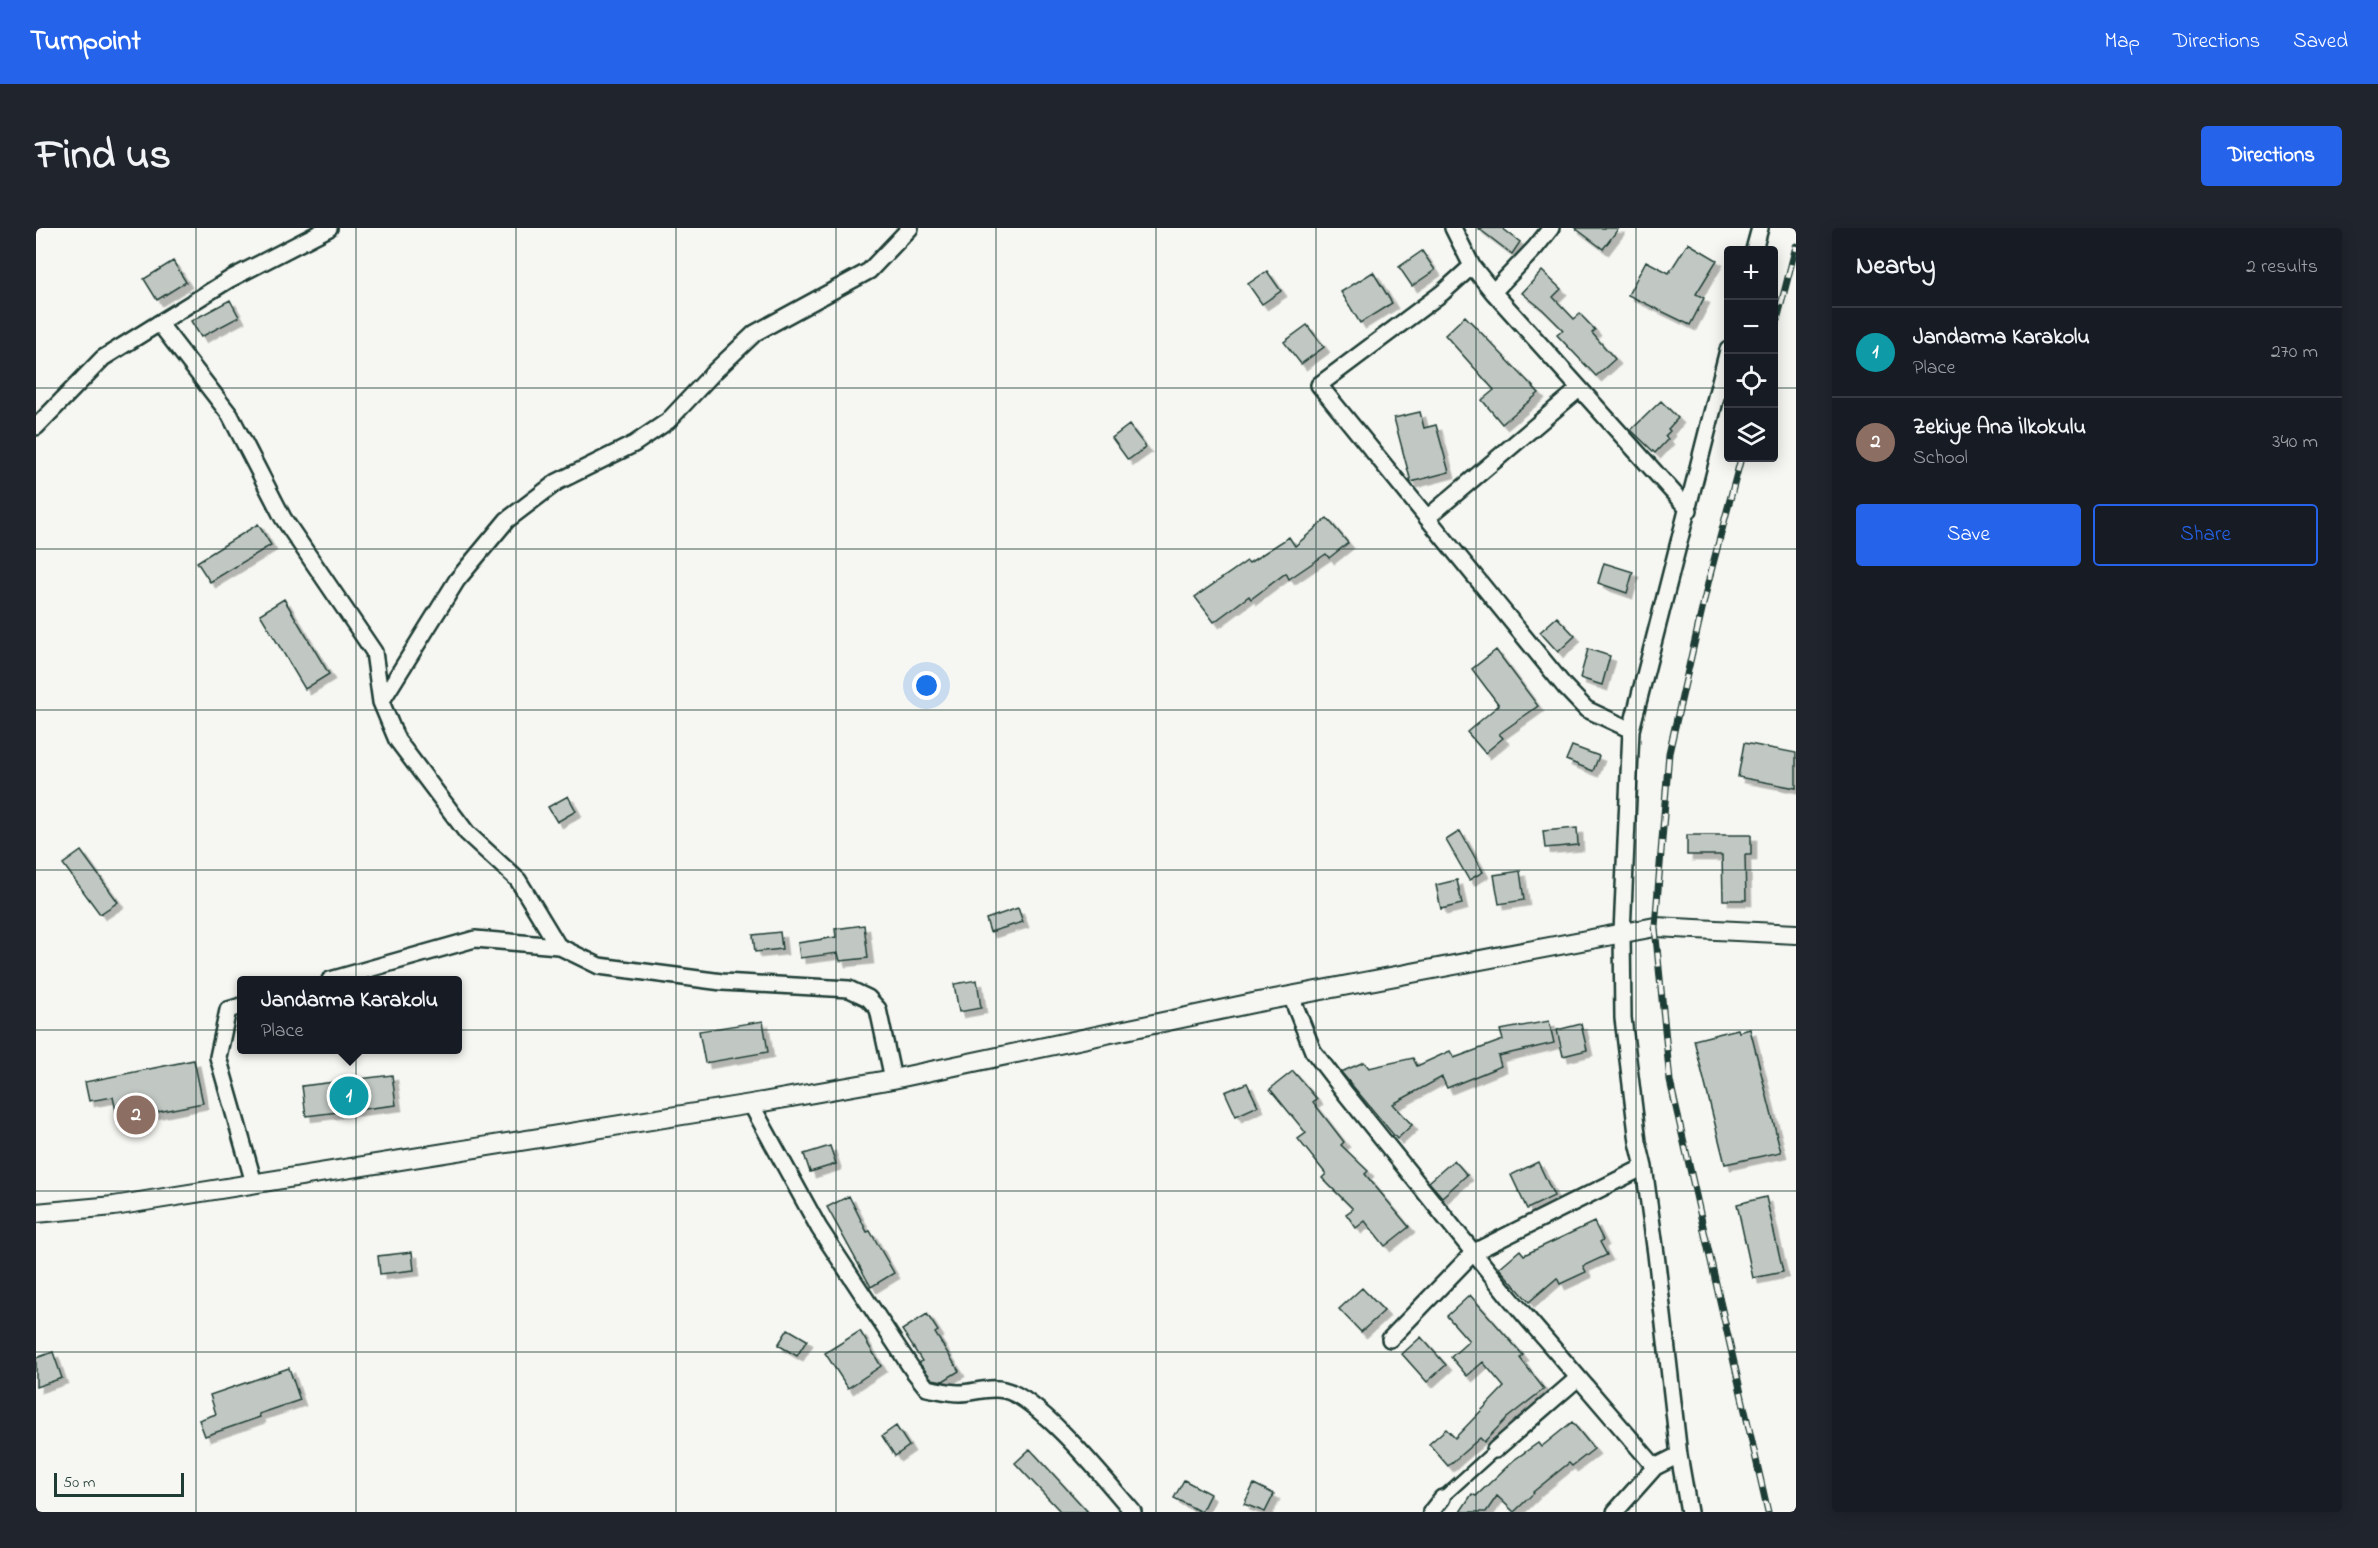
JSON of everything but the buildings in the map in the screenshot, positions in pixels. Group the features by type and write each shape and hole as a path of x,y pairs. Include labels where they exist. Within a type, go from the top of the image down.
{"street":[{"path":"36,427 104,358 230,279 329,228"},
{"path":"381,702 457,580 507,520 557,482 634,444 668,421 755,333 869,272 910,228"},
{"path":"1453,228 1472,266 1492,292 1689,510"},
{"path":"1492,292 1551,228"},
{"path":"1755,246 1760,228"},
{"path":"1472,266 1442,293 1319,385 1510,621 1586,709 1632,730"},
{"path":"159,323 230,415 283,518 374,652 381,702 397,740 467,834 518,880 558,946"},
{"path":"1689,1512 1679,1455 1644,1167 1638,1142 1623,1018 1622,933 1632,730 1727,354"},
{"path":"1427,518 1579,389"},
{"path":"36,1213 114,1206 751,1104 893,1079 1291,996 1655,927 1796,936"},
{"path":"347,976 475,939 558,946 599,966 722,982 849,989 868,998 878,1009 893,1079"},
{"path":"1291,996 1313,1051 1474,1252 1655,1467"},
{"path":"237,1007 228,1010 218,1057 254,1183"},
{"path":"751,1104 819,1228 912,1369 927,1388 961,1394 991,1389 1013,1392 1036,1409 1077,1449 1134,1512"},
{"path":"1390,1339 1474,1252 1644,1167"},
{"path":"1431,1512 1442,1498 1578,1378"},
{"path":"1615,1512 1655,1467 1679,1455"}],"railway":[{"path":"1778,316 1796,246"},
{"path":"1740,462 1709,579 1669,753 1655,927 1670,1081 1768,1512"}],"place":[{"name":"Jandarma Karakolu","path":"349,1096"},
{"name":"Zekiye Ana İlkokulu","path":"136,1115"}]}
